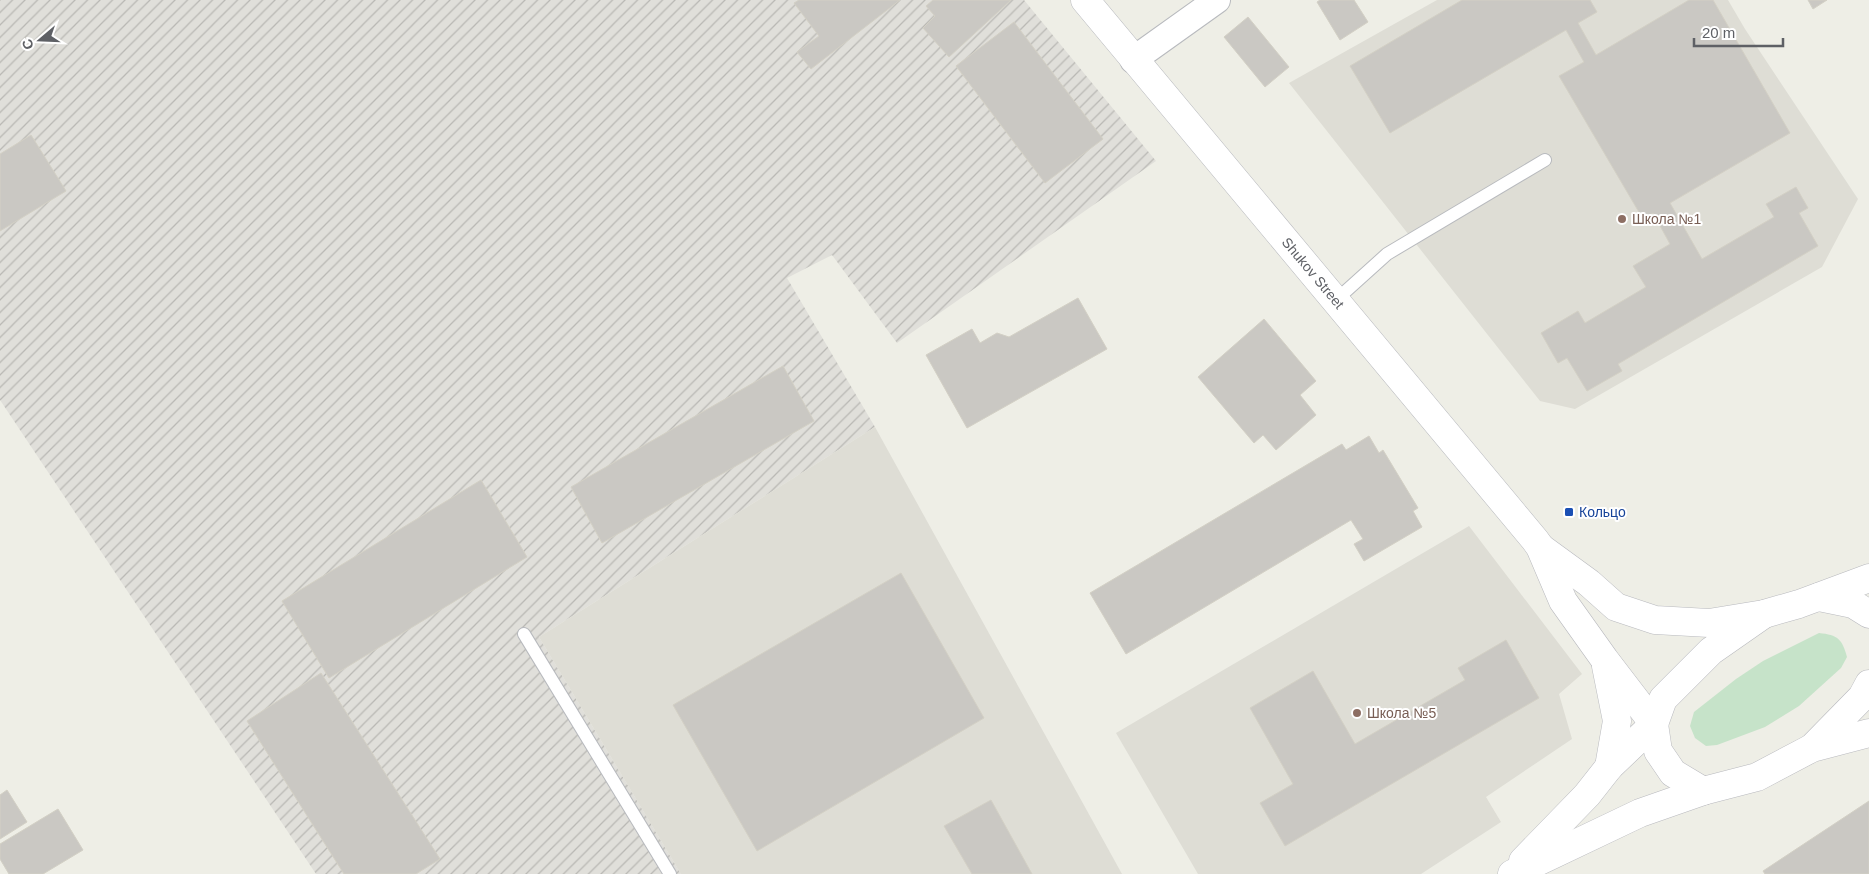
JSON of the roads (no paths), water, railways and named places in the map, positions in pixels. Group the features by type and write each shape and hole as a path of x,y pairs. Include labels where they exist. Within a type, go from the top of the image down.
{"main road":[{"name":"Shukov Street","path":"1085,0 1540,548"},
{"path":"1540,548 1589,583 1616,607 1655,620 1709,623 1764,614 1819,597 1869,578"},
{"path":"1540,548 1563,601 1654,724 1658,751 1673,773 1704,791"},
{"path":"1819,597 1853,604 1869,614"},
{"path":"1511,874 1586,795 1609,767 1654,724 1663,699 1711,652 1764,614"},
{"path":"1605,660 1617,722 1609,767"},
{"path":"1812,748 1862,697 1869,684"},
{"path":"1511,874 1611,825 1640,813 1704,791 1757,777 1812,748 1869,733"}],"street":[{"path":"1133,60 1217,0"}],"lane":[{"path":"1336,300 1387,254 1545,160"},
{"path":"524,634 670,874"}],"place":[{"name":"Школа №1","path":"1622,219"},
{"name":"Кольцо","path":"1569,512"},
{"name":"Школа №5","path":"1357,713"}]}
